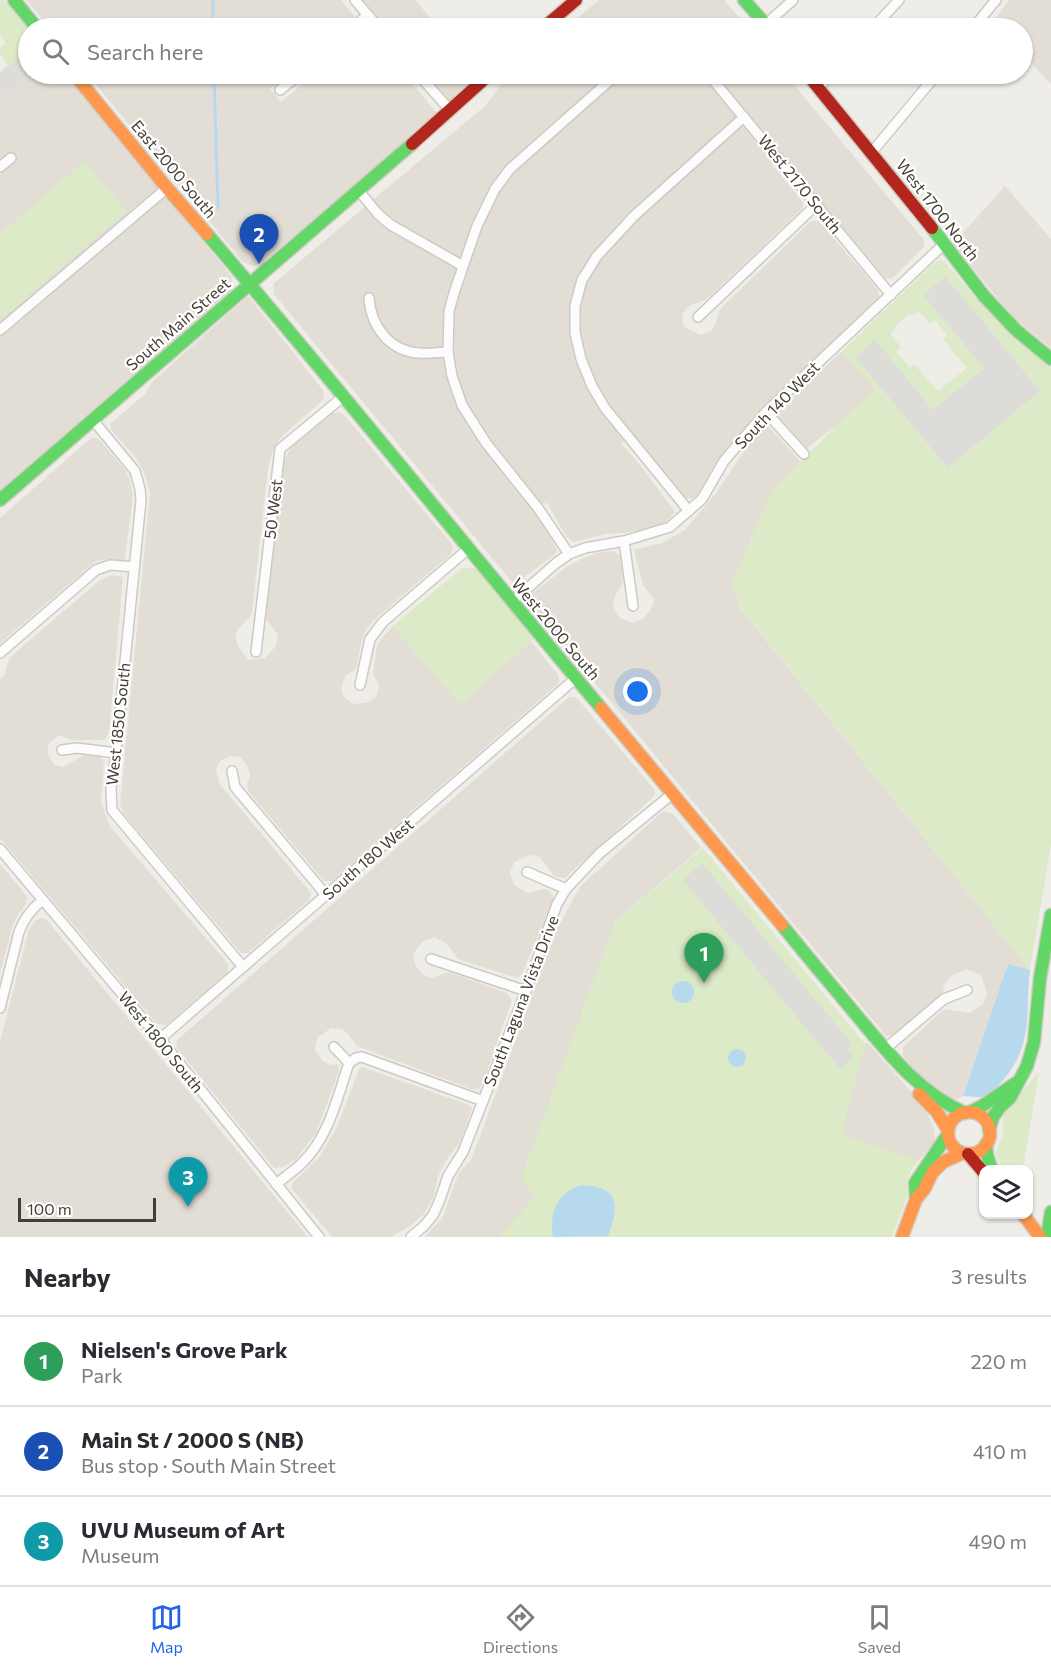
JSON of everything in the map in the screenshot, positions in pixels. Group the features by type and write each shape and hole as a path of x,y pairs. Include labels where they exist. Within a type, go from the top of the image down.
{"main road":[{"path":"14,0 29,18"},
{"path":"555,18 576,0"},
{"path":"744,0 760,18"},
{"name":"East 2000 South","path":"82,84 167,188 250,284"},
{"name":"South Main Street","path":"0,500 359,191 478,84"},
{"name":"West 1700 North","path":"815,84 945,243 984,296 1032,344 1051,359"},
{"name":"West 2000 South","path":"250,284 885,1049 928,1092 948,1106 967,1113"},
{"path":"990,1165 987,1144 993,1117 1010,1098 1027,1066 1034,1042 1040,978 1051,915"},
{"name":"West 2000 South","path":"885,1049 890,1064 906,1083 932,1106 948,1132"},
{"path":"916,1199 915,1183 954,1119 990,1103 1017,1082"},
{"path":"967,1113 974,1113 983,1118 989,1130"},
{"path":"948,1132 952,1146 966,1154 979,1168"},
{"path":"902,1237 916,1199 937,1166 950,1158 979,1152 987,1144"},
{"path":"1047,1237 1051,1212"},
{"path":"1025,1219 1040,1237"}],"street":[{"path":"355,0 371,18"},
{"path":"775,18 793,0"},
{"path":"882,18 899,0"},
{"path":"981,18 996,0"},
{"path":"364,18 368,15"},
{"path":"280,90 288,84"},
{"path":"427,84 449,109"},
{"path":"569,554 538,508 486,443 468,416 455,385 448,352 449,311 463,266 495,189 510,169 605,84"},
{"name":"West 2170 South","path":"716,84 891,295"},
{"path":"818,88 822,84"},
{"path":"872,153 929,84"},
{"path":"689,511 605,408 592,386 581,359 575,333 575,306 582,280 597,256 634,216 744,117"},
{"path":"0,167 11,158"},
{"path":"0,330 167,188"},
{"path":"359,191 378,214 391,225 463,266"},
{"path":"698,317 816,205"},
{"name":"South 140 West","path":"512,602 569,554 670,527 702,499 724,461 766,412 945,243"},
{"path":"369,298 372,318 378,329 396,346 420,354 448,352"},
{"name":"50 West","path":"256,652 280,449 344,396"},
{"path":"766,412 804,454"},
{"name":"West 1850 South","path":"93,420 135,471 141,500 111,789 112,810 243,967"},
{"path":"624,540 633,606"},
{"path":"360,686 370,639 383,621 468,549"},
{"path":"0,653 96,570 110,565 134,567"},
{"name":"South 180 West","path":"160,1039 576,678"},
{"path":"62,750 77,748 116,753"},
{"path":"232,771 235,787 326,895"},
{"name":"South Laguna Vista Drive","path":"411,1237 434,1215 448,1176 463,1152 526,991 557,904 566,889 600,853 672,794"},
{"name":"West 1800 South","path":"0,849 160,1039 319,1237"},
{"path":"527,872 566,889"},
{"path":"0,1008 21,926 32,909 43,900"},
{"path":"431,959 526,991"},
{"path":"885,1049 944,999 967,990"},
{"path":"334,1047 349,1063"},
{"path":"276,1184 302,1163 318,1144 331,1117 349,1063 356,1058 362,1057 483,1101"}],"shaded area":[{"path":"26,0 341,0 355,17 354,18 41,18"},
{"path":"363,0 415,0 430,18 378,18"},
{"path":"599,0 724,0 739,18 577,18"},
{"path":"1009,0 1051,0 1051,84 1033,65 1033,18 996,18"},
{"path":"18,58 18,83 0,98 0,74"},
{"path":"18,83 74,84 232,277 231,291 0,490 0,98"},
{"path":"95,84 276,84 270,89 281,102 303,84 412,84 437,113 350,191 260,264 253,266 243,262"},
{"path":"434,84 471,84 450,103"},
{"path":"501,84 793,84 924,240 924,247 893,278 886,279 777,149 771,163 802,201 803,208 710,296 689,306 683,313 682,322 686,328 701,335 712,330 720,309 811,221 819,221 878,290 879,298 764,406 718,460 692,499 685,497 631,434 621,443 675,512 667,521 649,528 606,534 573,542 566,536 547,503 533,505 557,550 554,555 517,583 511,581 273,293 274,283 485,106"},
{"path":"1005,186 1051,239 1051,348 1014,318 953,244"},
{"path":"945,276 1040,391 948,468 855,357 875,340 933,410 984,368 923,295"},
{"path":"248,296 323,390 324,399 282,436 272,452 268,468 252,612 235,636 238,646 248,660 265,658 275,647 278,635 266,619 281,467 296,442 331,413 339,412 346,417 453,546 451,554 366,629 355,670 346,675 341,688 344,697 354,704 366,703 376,697 379,687 373,673 377,646 393,626 460,704 531,641 559,676 559,683 332,881 324,881 249,792 247,785 250,775 247,765 240,757 230,756 220,761 216,769 219,783 311,893 310,899 248,953 241,953 124,814 120,805 150,493 146,477 137,459 112,431 110,424 145,394 152,382"},
{"path":"841,352 876,389 837,425 807,448 780,418 779,411"},
{"path":"769,427 801,462 772,491 731,585 740,601 737,604 1030,970 1008,965 963,1096 951,1102 929,1087 903,1056 903,1047 944,1009 970,1013 983,1004 987,993 981,975 966,969 950,977 944,985 943,993 893,1035 886,1036 531,607 529,601 530,595 565,568 601,552 614,551 620,556 623,582 615,596 613,607 620,618 633,623 644,618 652,608 654,599 643,585 635,554 636,549 662,543 685,530 716,493 760,428"},
{"path":"91,438 98,438 125,470 130,480 133,496 125,559 121,562 108,559 96,561 0,643 0,518"},
{"path":"111,575 123,577 109,733 104,740 72,740 59,735 49,743 47,752 54,765 63,767 84,755 99,756 104,761 101,802 109,825 228,964 228,972 166,1025 157,1024 0,838 0,679 4,676 9,659 15,653 100,580"},
{"path":"569,697 576,697 654,789 655,794 565,878 554,876 540,857 530,855 514,862 510,873 514,885 527,893 543,889 553,895 553,901 522,974 517,978 458,959 447,944 435,937 423,941 413,954 416,966 424,975 431,978 449,972 507,993 512,1000 483,1083 478,1089 471,1089 357,1046 342,1029 331,1028 317,1038 315,1050 323,1061 331,1065 337,1064 339,1068 316,1133 297,1158 283,1167 274,1168 177,1048 176,1041"},
{"path":"663,811 673,814 701,848 615,922 536,1196 500,1237 425,1237 443,1217 458,1174 471,1160 558,927 573,899 581,886"},
{"path":"702,863 852,1044 847,1049 854,1057 840,1069 683,880"},
{"path":"0,864 27,899 12,928 0,974"},
{"path":"41,918 47,920 308,1237 0,1237 0,1042 29,929 36,920"},
{"path":"867,1042 924,1106 934,1128 935,1140 918,1161 841,1134"},
{"path":"362,1067 472,1108 461,1140 445,1162 438,1177 433,1198 423,1215 391,1237 332,1237 292,1189 292,1183 319,1158 336,1129"}],"green space":[{"path":"0,0 4,0 20,18 18,18 18,58 0,74 8,65 0,54 0,48 6,43 0,35"},
{"path":"85,161 126,212 0,320 0,234"},
{"path":"936,261 944,261 1016,341 1051,368 1051,845 1030,970 737,603 740,600 731,585 772,491 876,389 841,352","holes":["945,277 1040,391 948,468 855,357 875,341 933,410 984,368 923,295","919,311 930,324 935,320 947,335 943,339 967,368 938,391 914,364 910,368 896,352 901,347 890,334 896,328 895,326 909,314 912,316"]},
{"path":"462,568 473,568 479,571 534,639 460,704 393,626"},
{"path":"703,848 865,1044 842,1134 918,1161 909,1176 908,1193 892,1237 500,1237 535,1196 521,1178 615,922"},
{"path":"1039,1072 1024,1165 1000,1165 996,1154 1003,1134 1003,1114"}],"water":[{"path":"1008,964 1030,970 1026,1028 1020,1054 1013,1067 991,1093 983,1097 963,1096"},
{"path":"679,981 687,981 694,988 694,996 687,1003 679,1003 672,996 672,988"},
{"path":"737,1049 743,1052 746,1058 743,1064 737,1067 731,1064 728,1058 731,1052"},
{"path":"584,1185 605,1190 614,1201 614,1217 608,1236 553,1237 552,1220 557,1204 568,1191"}],"waterway":[{"path":"213,0 213,18"},
{"path":"214,84 218,208"}],"traffic: fast":[{"path":"14,0 29,18"},
{"path":"744,0 760,18"},
{"path":"0,500 412,144"},
{"path":"932,228 984,296 1016,330 1051,359"},
{"path":"207,234 601,708"},
{"path":"989,1130 993,1117 1010,1098 1027,1066 1034,1042 1040,978 1051,915"},
{"path":"782,925 903,1069 932,1094 965,1113"},
{"path":"970,1112 1016,1083"},
{"path":"916,1199 915,1183 948,1134"},
{"path":"986,1144 990,1165"},
{"path":"1047,1237 1051,1212"}],"traffic: slow":[{"path":"82,84 207,234"},
{"path":"601,708 782,925"},
{"path":"919,1094 937,1112 948,1130"},
{"path":"969,1112 984,1118 990,1133 984,1148 969,1154 954,1148 948,1133 954,1118 969,1112"},
{"path":"902,1237 916,1199 925,1188 932,1173 943,1162 963,1153"},
{"path":"1027,1219 1040,1237"}],"traffic: jam":[{"path":"555,18 576,0"},
{"path":"412,144 479,84"},
{"path":"815,84 932,228"},
{"path":"968,1154 979,1167"}],"place":[{"name":"Main St / 2000 S (NB)","path":"259,264"},
{"name":"Nielsen's Grove Park","path":"704,983"},
{"name":"UVU Museum of Art","path":"188,1207"}]}
